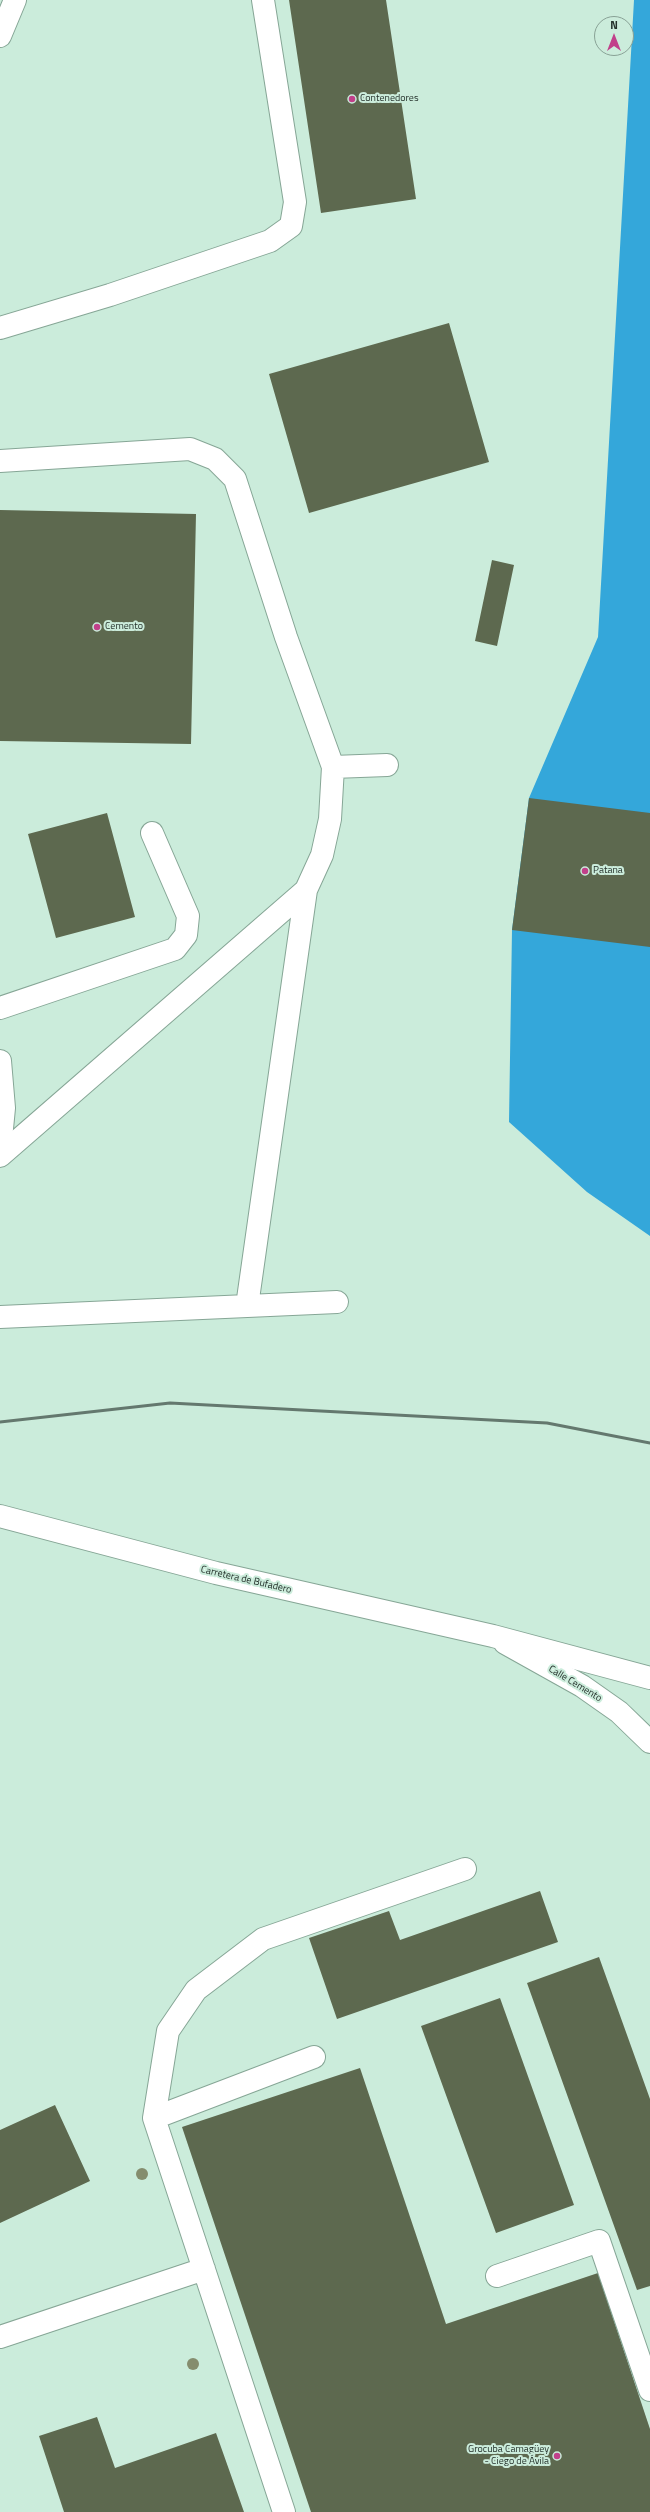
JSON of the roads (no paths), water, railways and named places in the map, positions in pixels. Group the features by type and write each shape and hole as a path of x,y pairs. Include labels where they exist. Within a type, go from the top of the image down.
{"main road":[{"path":"0,36 15,0"},
{"path":"0,328 110,295 270,241 291,226 295,202 263,0"},
{"path":"0,461 190,449 215,459 235,479 286,637 333,767 330,819 322,855 306,890 247,1306"},
{"path":"333,767 387,765"},
{"path":"0,1008 175,949 186,935 188,916 152,833"},
{"path":"0,1156 306,890"},
{"path":"0,1149 4,1108 1,1066"},
{"path":"0,1317 337,1302"},
{"name":"Carretera de Bufadero","path":"0,1516 216,1573 493,1636"},
{"path":"493,1636 650,1678"},
{"name":"Calle Cemento","path":"493,1636 582,1686 619,1712 650,1742"},
{"path":"284,2512 154,2118 168,2031 196,1990 263,1939 465,1869"},
{"path":"154,2118 314,2057"},
{"path":"497,2276 599,2241 650,2390"},
{"path":"0,2338 204,2269"}],"water":[{"path":"634,0 650,0 650,1236 587,1192 509,1122 512,930 529,798 598,637 631,56 634,56"}],"railway":[{"path":"0,1422 170,1403 547,1423 650,1443"}],"place":[{"name":"Contenedores","path":"352,99"},
{"name":"Cemento","path":"97,627"},
{"name":"Patana","path":"585,871"},
{"name":"Grocuba Camagüey - Ciego de Ávila","path":"557,2456"}]}
